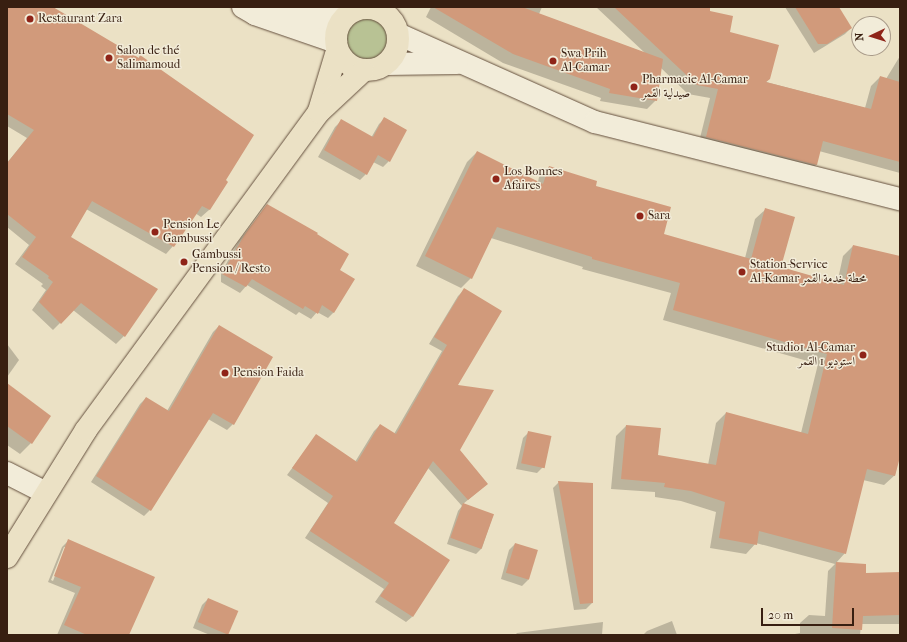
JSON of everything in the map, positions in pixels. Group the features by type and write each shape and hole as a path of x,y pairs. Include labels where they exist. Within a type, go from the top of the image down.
{"main road":[{"path":"319,112 336,47 335,34 356,10 383,12 396,22 396,50 386,64 371,71 363,71 347,64 336,47"},
{"path":"7,557 86,430 319,112 363,71"}],"street":[{"path":"249,11 356,10"},
{"path":"249,11 336,47"},
{"path":"396,22 462,63 595,122 900,199"},
{"path":"386,64 462,63"},
{"path":"7,473 46,493"}],"green space":[{"path":"361,15 371,15 383,22 390,34 390,44 383,56 371,63 361,63 353,59 346,52 342,44 342,34 346,26 353,19"}],"building":[{"path":"7,7 53,7 139,58 140,55 254,135 226,180 228,182 210,210 202,206 174,247 92,201 71,237 158,289 125,337 81,303 61,324 39,302 53,282 48,278 49,276 22,257 36,237 7,214 7,163 34,130 7,114"},
{"path":"433,7 522,7 663,59 657,101 609,93 610,89 513,54"},
{"path":"614,7 710,7 710,11 733,16 730,32 779,45 770,79 766,82 871,109 880,76 900,82 900,162 823,141 817,165 706,137 718,89 697,85"},
{"path":"795,7 839,7 851,26 851,29 827,44 818,44"},
{"path":"384,117 407,130 390,162 378,155 367,175 324,150 341,119 373,137"},
{"path":"477,151 543,184 549,166 597,181 596,186 671,207 664,234 751,259 765,208 795,217 781,267 844,285 853,245 900,256 900,457 895,476 867,469 846,554 759,531 757,545 719,538 725,502 691,491 664,487 665,483 621,479 626,425 661,428 658,455 716,465 726,412 808,434 827,354 673,310 680,283 592,259 592,257 497,227 472,279 425,256"},
{"path":"267,204 318,233 317,234 349,254 340,270 355,279 334,313 322,305 318,314 305,306 303,309 252,279 246,287 222,274 245,234"},
{"path":"464,288 502,311 458,385 494,390 460,450 488,484 468,500 433,461 394,523 450,560 413,617 380,596 389,583 310,531 333,496 292,468 316,434 357,462 380,424 396,434 447,345 434,337"},
{"path":"219,325 273,357 234,425 213,413 151,511 96,476 146,397 169,411"},
{"path":"7,383 51,416 32,444 7,426"},
{"path":"528,431 551,436 545,468 521,463"},
{"path":"558,481 593,483 593,603 580,604"},
{"path":"463,503 494,514 481,549 450,538"},
{"path":"68,539 155,577 129,635 87,635 64,625 81,587 54,576"},
{"path":"515,543 538,550 529,580 506,573"},
{"path":"836,562 866,564 866,573 900,572 900,615 863,616 862,630 832,628"},
{"path":"208,598 238,611 228,635 198,622"}],"place":[{"name":"Restaurant Zara","path":"30,19"},
{"name":"Salon de thé Salimamoud","path":"109,58"},
{"name":"Swa Prih Al-Camar","path":"553,61"},
{"name":"Pharmacie Al-Camar صيدلية القمر","path":"634,87"},
{"name":"Los Bonnes Afaires","path":"496,179"},
{"name":"Sara","path":"640,216"},
{"name":"Pension Le Gambussi","path":"155,232"},
{"name":"Gambussi Pension / Resto","path":"184,262"},
{"name":"Station-Service Al-Kamar محطة خدمة القمر","path":"742,272"},
{"name":"Studio1 Al-Camar استوديو 1 القمر","path":"863,355"},
{"name":"Pension Faida","path":"225,373"}]}
